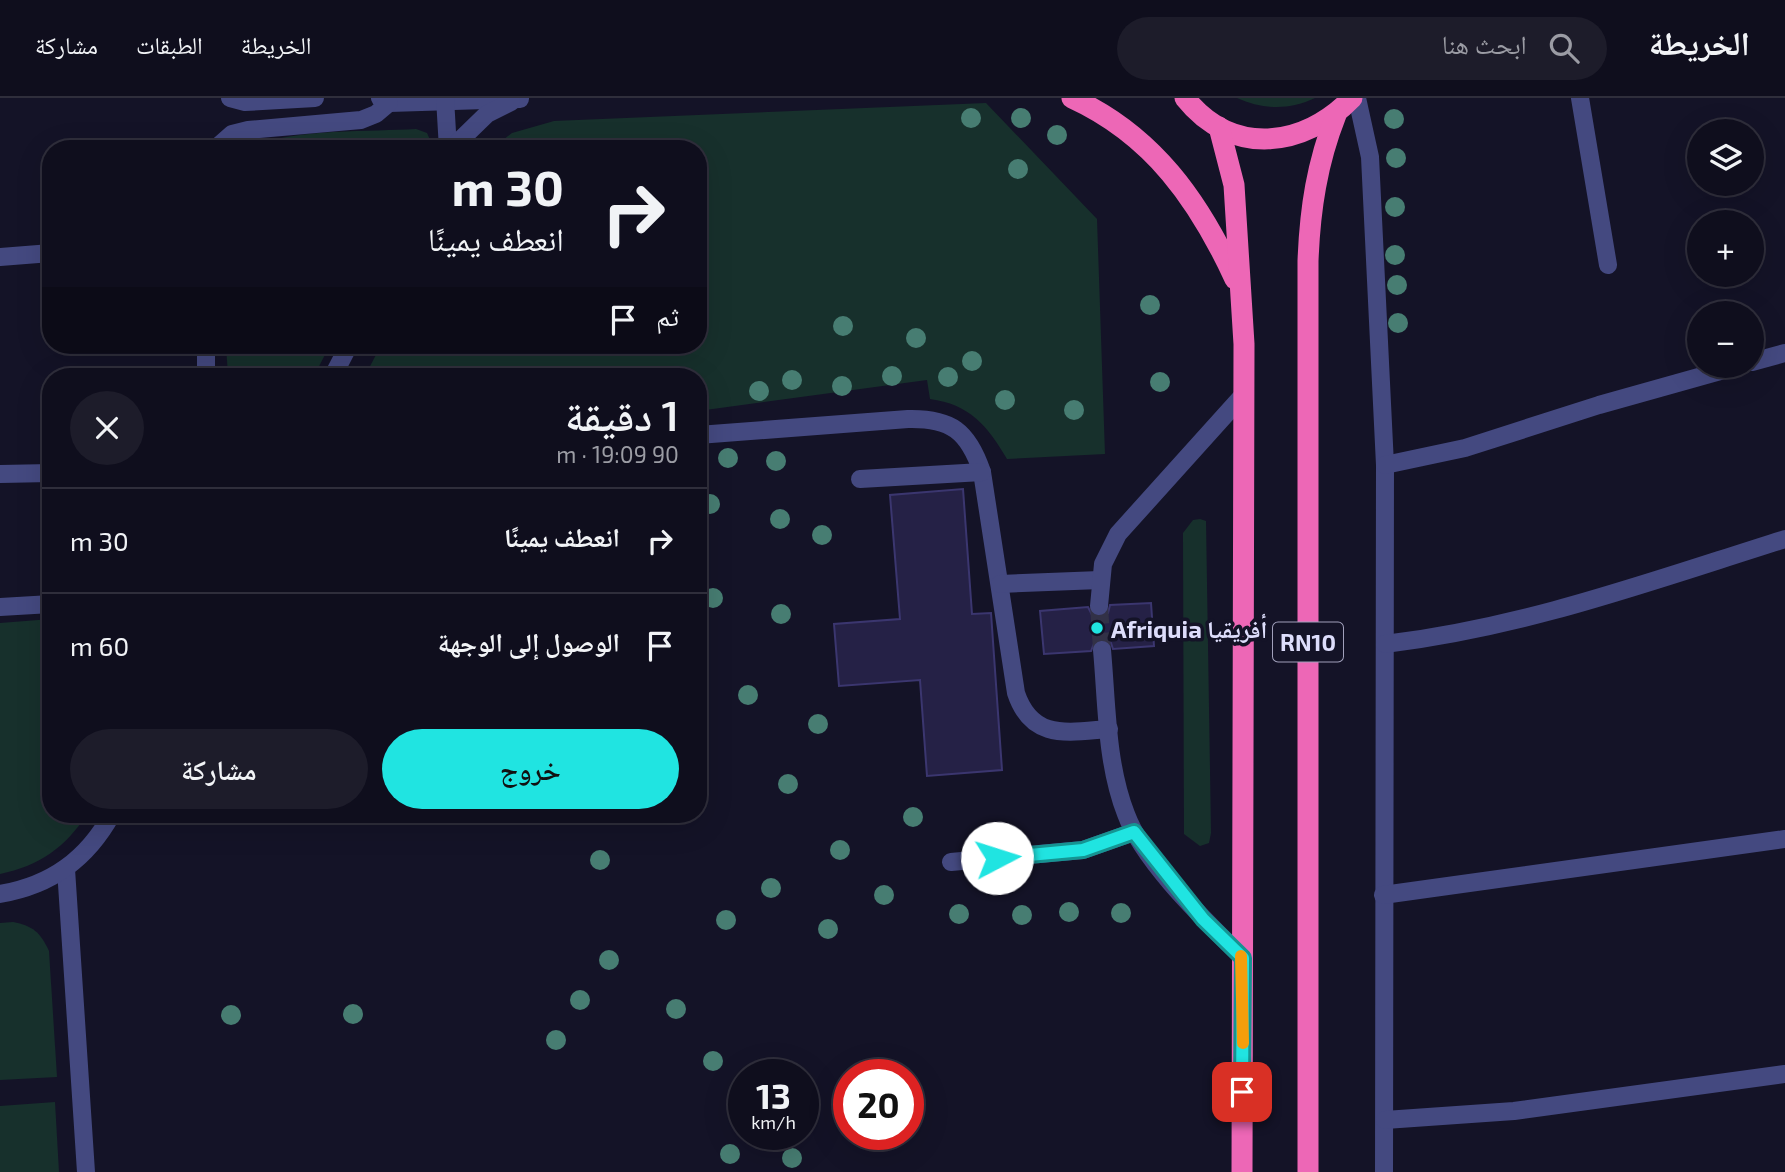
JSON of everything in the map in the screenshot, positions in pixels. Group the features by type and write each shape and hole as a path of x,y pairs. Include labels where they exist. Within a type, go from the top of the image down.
{"highway":[{"path":"1072,98 1132,134 1167,167 1209,228 1241,292"},
{"name":"RN10","path":"1185,98 1219,127 1252,138 1288,138 1305,133 1336,115 1355,98"},
{"name":"RN10","path":"1308,1172 1308,261 1310,213 1319,160 1336,115"},
{"name":"RN10","path":"1219,127 1234,185 1245,393 1242,1172"}],"street":[{"path":"230,98 245,102 315,98"},
{"path":"225,140 232,134 248,130 360,120 376,114 384,101 521,98"},
{"path":"459,140 487,114 521,98"},
{"path":"1355,98 1370,157 1373,276 1385,465 1384,1172"},
{"path":"1580,98 1608,265"},
{"path":"445,99 448,140"},
{"path":"0,257 42,254"},
{"path":"1764,359 1785,353"},
{"path":"1385,465 1465,448 1598,405 1695,378"},
{"path":"1099,606 1103,564 1118,534 1245,393"},
{"path":"707,434 933,419 957,429 974,447 982,472 1016,693 1021,708 1044,729 1060,732 1110,729"},
{"path":"860,479 982,472"},
{"path":"0,474 42,473"},
{"path":"1385,644 1451,636 1537,617 1785,539"},
{"path":"1000,584 1100,580"},
{"path":"0,607 42,605"},
{"path":"1102,650 1120,797 1134,832 1194,908 1243,958"},
{"path":"0,894 34,886 66,869 86,853 106,823"},
{"path":"951,862 1083,850 1134,832"},
{"path":"1383,895 1785,839"},
{"path":"66,869 86,1172"},
{"path":"1385,1120 1514,1111 1785,1074"}],"green space":[{"path":"1237,98 1315,98 1296,105 1276,107 1257,105"},
{"path":"986,103 1097,219 1105,454 1007,459 976,418 956,406 930,399 927,380 707,410 707,368 369,368 376,354 707,354 707,140 503,140 512,133 554,121"},
{"path":"416,129 427,133 430,140 273,140 306,134"},
{"path":"227,354 325,354 318,368 227,368"},
{"path":"1193,520 1206,521 1211,833 1209,843 1200,846 1184,834 1183,533"},
{"path":"42,620 42,823 81,823 61,845 39,860 0,874 0,623"},
{"path":"13,922 35,931 49,951 57,1077 0,1080 0,923"},
{"path":"55,1102 59,1172 0,1172 0,1106"}],"building":[{"path":"963,489 972,614 991,613 1002,770 927,776 920,680 839,686 834,624 900,619 890,495"},
{"name":"Afriquia أفريقيا","path":"1151,603 1154,646 1113,649 1111,643 1102,639 1095,641 1091,651 1044,654 1040,611 1088,607 1092,615 1099,617 1108,613 1110,605"}],"tunnel":[{"path":"1099,606 1102,650"}],"slow traffic":[{"path":"1241,956 1243,1043"}],"place":[{"name":"Afriquia أفريقيا","path":"1097,628"}],"route":[{"path":"997,858 1083,850 1134,832 1203,919 1243,958 1242,1092"}]}
